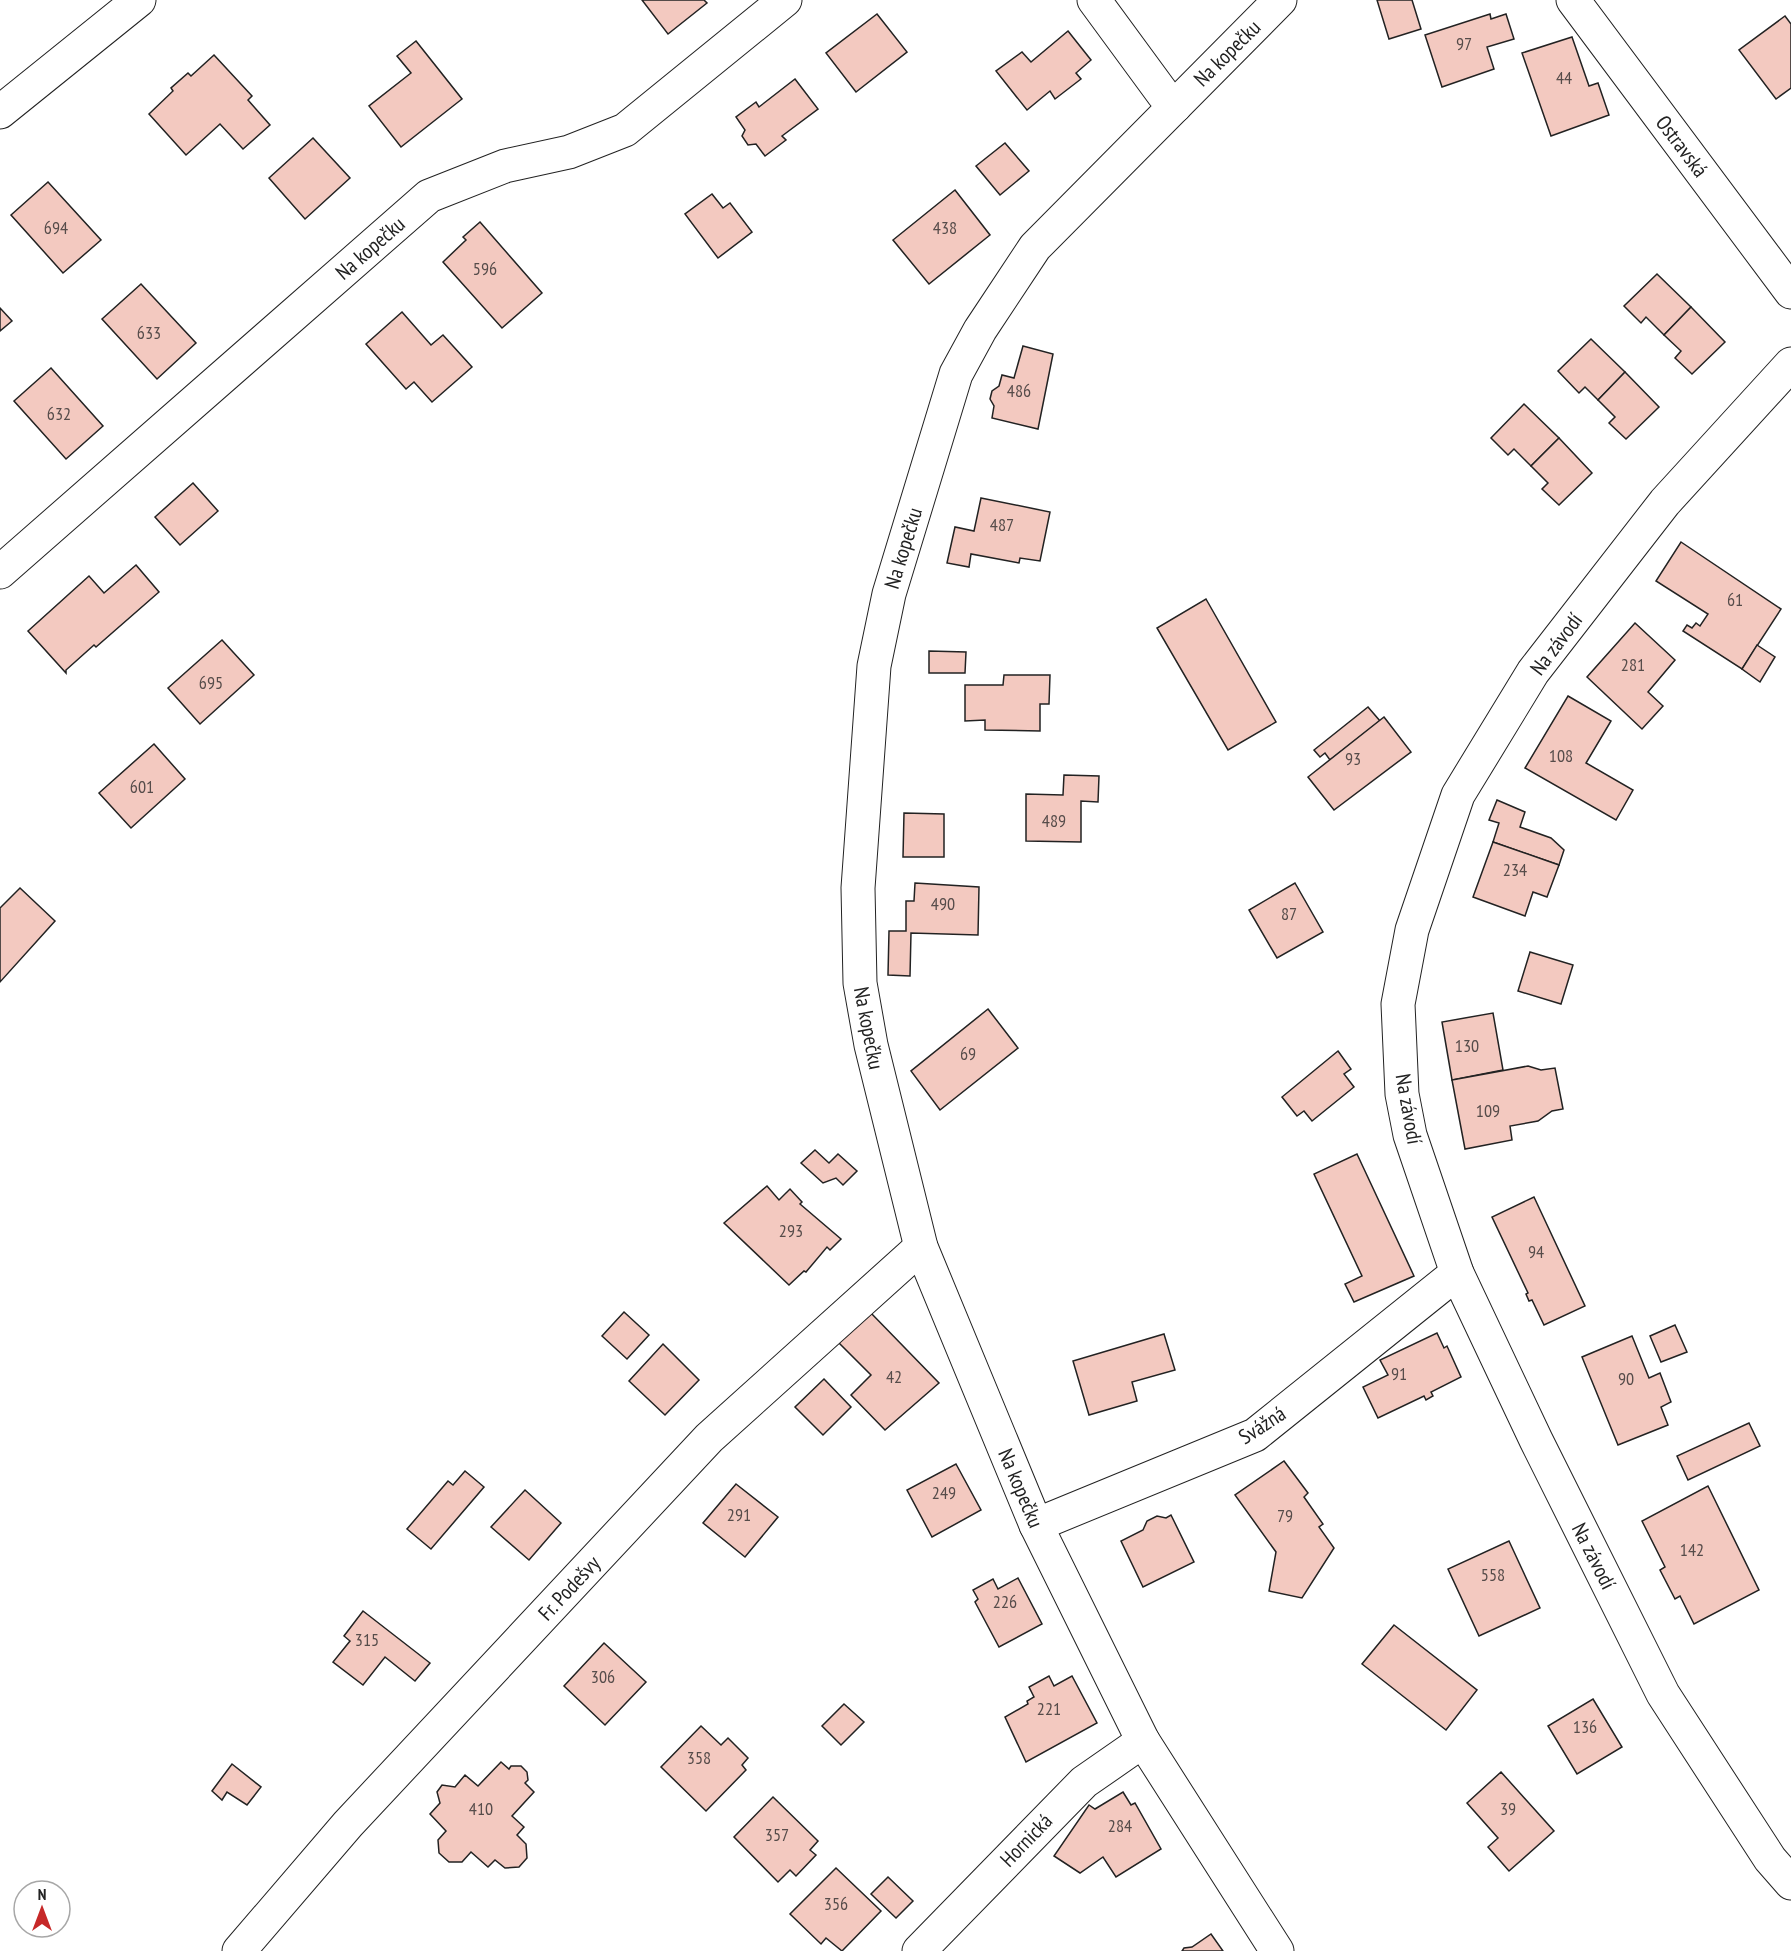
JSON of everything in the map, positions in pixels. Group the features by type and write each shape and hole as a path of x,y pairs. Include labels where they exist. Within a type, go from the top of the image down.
{"street":[{"path":"0,112 139,0"},
{"name":"Na kopečku","path":"0,572 429,196 505,166 569,152 625,130 785,0"},
{"path":"1094,0 1163,94 1175,106"},
{"name":"Na kopečku","path":"1277,1951 1143,1741 1036,1525 921,1247 871,1045 860,983 858,888 874,666 889,594 956,374 980,330 1035,247 1280,0"},
{"name":"Ostravská","path":"1573,0 1791,292"},
{"name":"Na závodí","path":"1791,364 1650,521 1533,672 1458,795 1412,930 1398,1004 1402,1094 1410,1135 1457,1273 1536,1440 1663,1694 1770,1859 1791,1883"},
{"name":"Fr. Podešvy","path":"239,1951 348,1824 710,1438 921,1247"},
{"name":"Svážná","path":"1036,1525 1255,1435 1457,1273"},
{"name":"Hornická","path":"932,1947 1084,1782 1143,1741"}],"building":[{"path":"642,0 704,0 707,3 668,34"},
{"path":"1377,0 1412,0 1421,29 1389,39"},
{"path":"877,14 907,52 856,92 826,53"},
{"path":"1490,14 1491,19 1506,14 1514,39 1487,47 1494,69 1442,87 1425,35"},
{"path":"1785,16 1791,24 1791,88 1776,99 1739,50"},
{"path":"1068,31 1091,60 1076,73 1081,79 1055,99 1050,91 1027,110 996,71 1022,52 1031,62"},
{"path":"1572,37 1589,86 1598,83 1609,115 1551,136 1522,53"},
{"path":"416,41 462,99 401,147 369,106 411,73 397,56"},
{"path":"214,55 252,96 248,100 270,125 243,149 220,124 186,155 149,114 173,91 171,88 188,73 191,76"},
{"path":"795,79 818,109 782,136 786,140 765,156 756,144 748,145 742,136 745,130 736,117 756,102 759,107"},
{"path":"313,138 350,178 305,219 269,178"},
{"path":"1005,143 1029,171 1000,195 976,166"},
{"path":"48,182 101,240 63,273 11,215"},
{"path":"955,190 990,235 929,284 893,240"},
{"path":"712,194 723,208 730,203 752,232 718,258 685,214"},
{"path":"480,222 542,293 502,328 443,262 466,240 463,237"},
{"path":"1657,274 1691,307 1664,335 1646,317 1641,323 1624,306"},
{"path":"141,284 196,343 157,379 102,319"},
{"path":"1691,307 1725,342 1692,374 1675,358 1681,351 1664,335"},
{"path":"0,308 12,321 0,331"},
{"path":"402,312 431,345 443,335 472,367 432,402 414,382 406,389 366,344"},
{"path":"1591,339 1625,372 1598,400 1585,387 1579,393 1558,371"},
{"path":"1023,346 1053,354 1038,429 992,418 994,406 990,399 992,391 999,386 1002,375 1014,378"},
{"path":"51,368 103,426 66,459 14,401"},
{"path":"1625,372 1659,407 1626,439 1609,423 1615,417 1598,400"},
{"path":"1524,404 1559,438 1531,466 1514,449 1508,455 1491,438"},
{"path":"1559,438 1592,473 1559,505 1542,489 1548,483 1531,466"},
{"path":"193,483 218,511 180,545 155,517"},
{"path":"981,498 1050,512 1040,561 1020,558 1019,563 971,554 969,567 947,563 955,527 974,531"},
{"path":"1681,542 1781,609 1742,669 1683,631 1687,625 1692,628 1696,623 1700,626 1708,614 1656,581"},
{"path":"136,565 159,592 96,647 94,645 66,670 66,673 28,631 89,576 104,593"},
{"path":"1206,599 1276,722 1228,750 1157,628"},
{"path":"1635,623 1675,660 1648,692 1663,706 1642,729 1587,677"},
{"path":"222,640 254,675 200,724 168,688"},
{"path":"1757,645 1775,657 1760,682 1742,669"},
{"path":"929,651 966,652 965,673 929,673"},
{"path":"1004,675 1050,675 1049,704 1040,704 1040,731 985,730 985,720 965,721 965,685 1003,685"},
{"path":"1568,696 1611,721 1586,763 1633,790 1616,820 1525,768"},
{"path":"1368,707 1380,721 1330,760 1325,753 1320,757 1314,750"},
{"path":"1384,717 1411,752 1334,810 1308,777"},
{"path":"154,744 185,779 131,828 99,793"},
{"path":"1064,775 1099,776 1098,802 1081,801 1081,842 1026,841 1026,794 1063,795"},
{"path":"1497,800 1525,812 1520,827 1551,838 1564,850 1559,865 1493,842 1499,823 1489,820"},
{"path":"904,813 944,814 944,857 903,857"},
{"path":"1493,842 1559,865 1547,897 1533,892 1525,916 1473,897"},
{"path":"915,883 979,887 978,935 911,933 910,976 888,975 889,931 906,931 906,901 914,901"},
{"path":"1295,883 1323,932 1277,958 1249,910"},
{"path":"20,888 55,921 0,982 0,908"},
{"path":"1530,952 1573,965 1561,1004 1518,991"},
{"path":"988,1009 1018,1048 940,1110 911,1071"},
{"path":"1493,1013 1503,1070 1452,1080 1442,1022"},
{"path":"1338,1051 1351,1069 1344,1074 1354,1087 1312,1121 1304,1111 1297,1116 1282,1097"},
{"path":"1528,1066 1541,1070 1555,1068 1563,1109 1552,1111 1538,1121 1510,1126 1512,1140 1465,1149 1452,1080"},
{"path":"815,1150 829,1163 838,1154 857,1171 843,1185 836,1178 823,1183 801,1163"},
{"path":"1357,1154 1414,1276 1354,1302 1345,1284 1362,1276 1314,1174"},
{"path":"767,1186 779,1200 790,1189 802,1202 800,1204 841,1239 830,1250 827,1247 806,1272 804,1271 789,1285 724,1223"},
{"path":"1534,1197 1585,1306 1544,1325 1532,1300 1529,1301 1526,1294 1528,1293 1492,1217"},
{"path":"869,1311 939,1383 885,1430 851,1395 871,1375 838,1342"},
{"path":"624,1312 649,1335 627,1359 602,1336"},
{"path":"1675,1325 1687,1352 1661,1362 1650,1336"},
{"path":"1437,1333 1444,1348 1447,1346 1461,1377 1431,1392 1433,1396 1426,1400 1424,1396 1378,1418 1363,1387 1388,1375 1380,1360"},
{"path":"1164,1334 1175,1370 1132,1382 1137,1401 1089,1415 1073,1361"},
{"path":"1632,1336 1649,1378 1660,1373 1671,1402 1661,1407 1668,1425 1618,1445 1582,1357"},
{"path":"663,1344 699,1380 665,1415 629,1381"},
{"path":"824,1379 851,1407 823,1435 795,1407"},
{"path":"1749,1423 1760,1446 1688,1480 1677,1456"},
{"path":"1284,1461 1308,1493 1304,1497 1323,1524 1319,1527 1334,1548 1302,1598 1269,1591 1276,1552 1235,1495"},
{"path":"956,1464 981,1510 932,1537 907,1490"},
{"path":"465,1471 484,1487 431,1549 407,1529 448,1481 453,1485"},
{"path":"736,1484 778,1517 745,1557 703,1523"},
{"path":"1708,1486 1759,1590 1694,1624 1680,1596 1675,1599 1660,1570 1665,1567 1642,1521"},
{"path":"525,1490 561,1523 529,1560 491,1527"},
{"path":"1171,1515 1194,1562 1143,1587 1121,1541 1143,1530 1147,1521 1157,1516 1166,1518"},
{"path":"1509,1541 1540,1608 1479,1636 1448,1569"},
{"path":"1018,1578 1042,1624 999,1647 975,1602 978,1599 973,1590 993,1579 998,1589"},
{"path":"363,1611 430,1663 415,1681 385,1657 363,1685 333,1662 350,1641 344,1636"},
{"path":"1394,1625 1477,1690 1446,1730 1362,1664"},
{"path":"604,1643 646,1682 605,1725 564,1686"},
{"path":"1049,1676 1054,1686 1072,1676 1097,1723 1026,1762 1005,1717 1028,1704 1027,1701 1034,1697 1029,1687"},
{"path":"1593,1699 1622,1747 1577,1774 1548,1726"},
{"path":"844,1704 864,1722 841,1745 822,1726"},
{"path":"701,1726 721,1745 728,1738 748,1758 742,1765 746,1770 706,1811 661,1767"},
{"path":"501,1762 509,1769 511,1766 521,1766 527,1772 528,1780 525,1783 534,1792 512,1816 524,1827 517,1835 526,1844 527,1858 519,1867 505,1868 495,1860 488,1867 471,1852 462,1862 449,1862 439,1853 438,1840 446,1831 430,1814 440,1803 437,1792 442,1785 455,1787 465,1775 478,1786"},
{"path":"232,1764 261,1787 247,1805 227,1792 222,1800 212,1791"},
{"path":"1501,1772 1554,1831 1509,1871 1488,1847 1498,1838 1467,1803"},
{"path":"1123,1792 1131,1805 1135,1803 1161,1849 1116,1877 1103,1857 1080,1873 1054,1856 1089,1805 1095,1809"},
{"path":"773,1797 818,1841 810,1850 816,1855 796,1876 790,1870 778,1882 734,1837"},
{"path":"836,1868 881,1911 842,1951 826,1938 821,1944 790,1914"},
{"path":"888,1877 913,1901 896,1918 871,1894"},
{"path":"1211,1934 1223,1951 1182,1951 1184,1948 1192,1947"}]}
